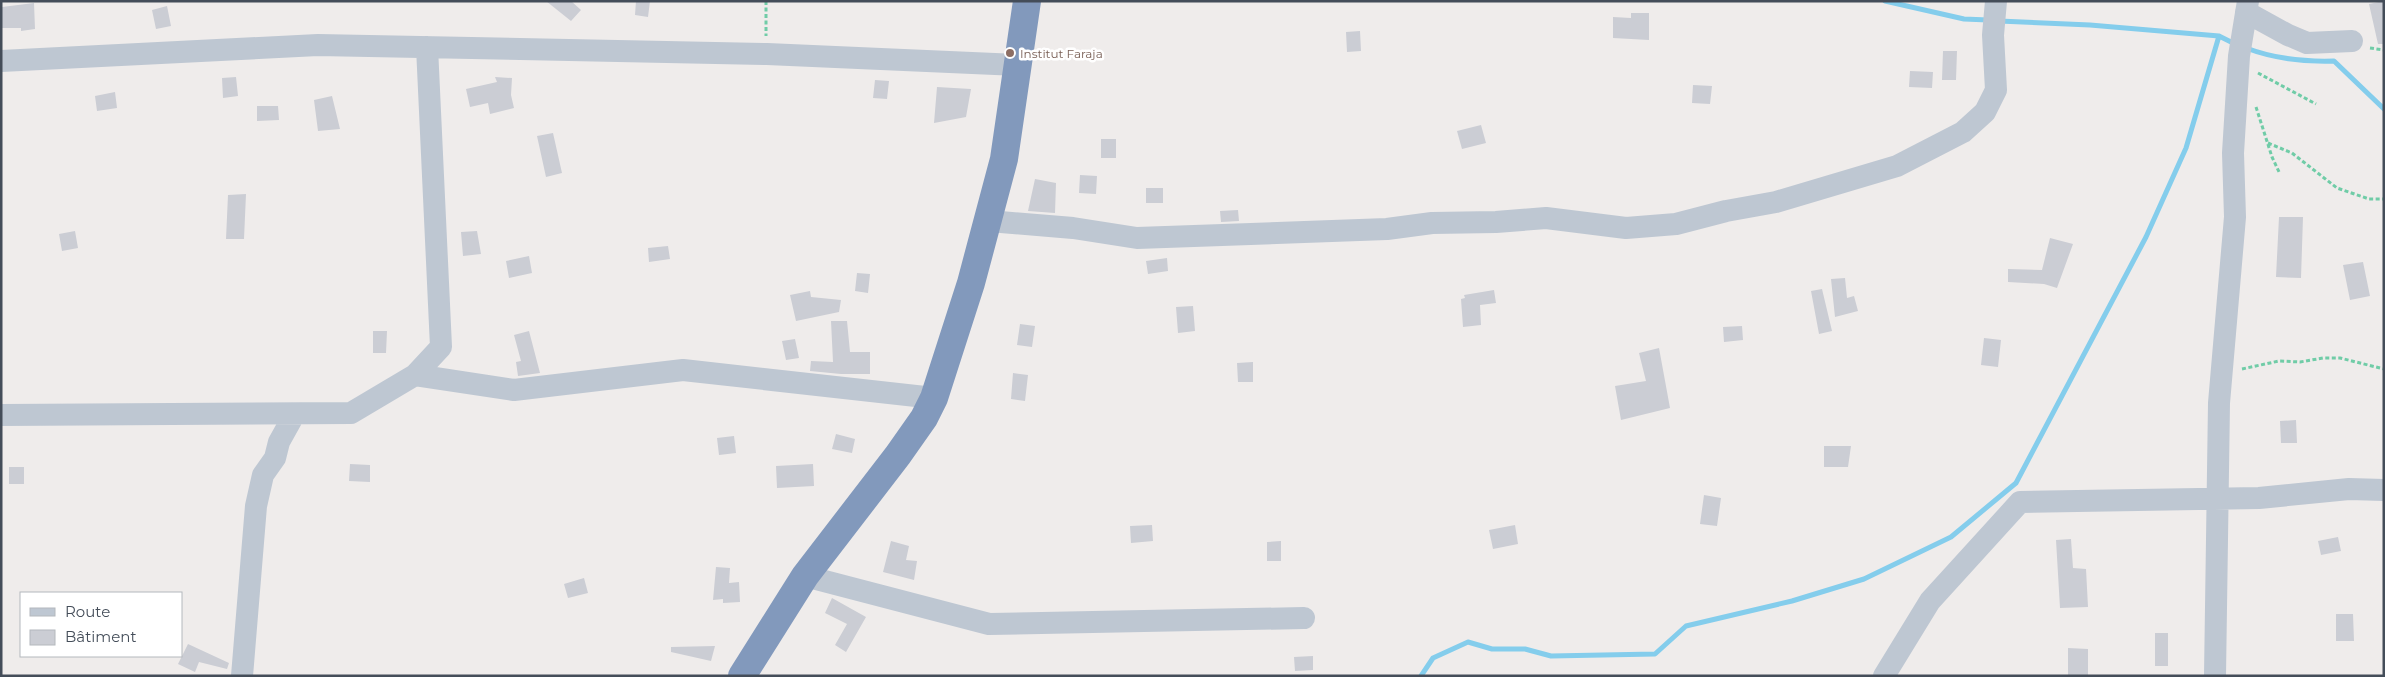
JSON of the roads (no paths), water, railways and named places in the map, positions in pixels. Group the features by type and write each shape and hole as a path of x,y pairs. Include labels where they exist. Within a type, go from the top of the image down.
{"highway":[{"path":"742,676 805,576 914,433 934,398 989,221 1004,159 1027,1"}],"street":[{"path":"989,221 1073,228 1137,238 1387,229 1432,223 1496,222 1546,218 1626,228 1676,224 1726,211 1776,202 1897,166 1964,132 1985,112 1996,90 1993,35 1996,1"},
{"path":"2215,676 2220,403 2235,218 2233,154 2240,49 2247,7 2288,36 2307,43 2352,41"},
{"path":"1,61 318,45 766,54 1018,65"},
{"path":"1,415 350,414 415,375 441,347 427,47"},
{"path":"415,375 514,390 683,370 934,398"},
{"path":"242,676 256,506 263,474 274,458 279,442 294,415"},
{"path":"1884,676 1930,601 2020,502 2219,497 2260,498 2349,489 2384,490"},
{"path":"805,576 989,624 1304,618"}],"waterway":[{"path":"1885,1 1964,19 1988,20"},
{"path":"1999,21 2090,25 2219,36 2235,44"},
{"path":"1421,676 1433,658 1468,642 1492,649 1525,649 1551,656 1655,654 1686,626 1792,601 1864,579 1951,537 2016,483 2146,237 2186,148 2219,36"},
{"path":"2246,48 2267,55 2289,59 2334,61 2384,109"}],"place":[{"name":"Institut Faraja","path":"1010,53"}]}
